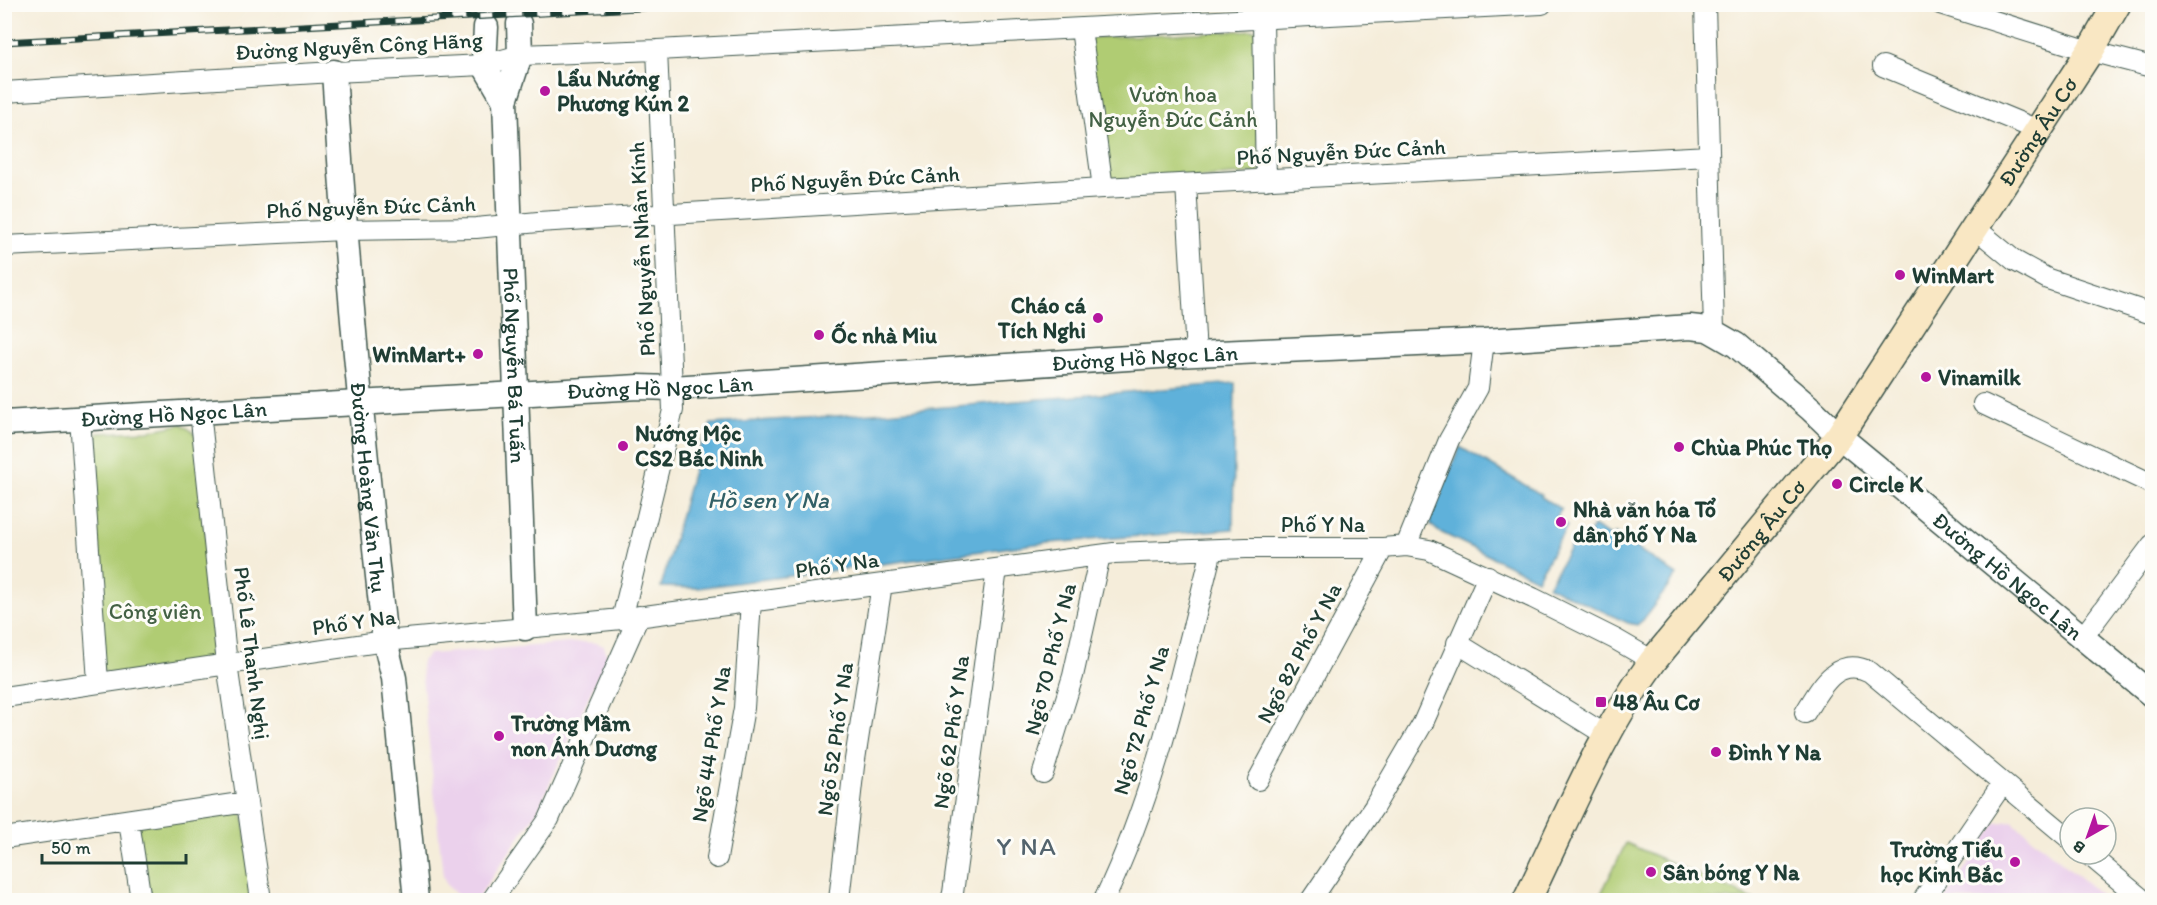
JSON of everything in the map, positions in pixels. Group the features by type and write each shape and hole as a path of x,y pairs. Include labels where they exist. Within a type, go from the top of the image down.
{"main road":[{"name":"Đường Âu Cơ","path":"1527,900 1606,735 1634,687 1839,436 2090,51 2117,4"},
{"name":"Đường Âu Cơ","path":"2090,51 2129,4"}],"street":[{"name":"Đường Nguyễn Công Hãng","path":"4,92 484,65 520,55 1263,20 1542,4"},
{"path":"1705,4 1714,331"},
{"path":"1940,4 2090,51 2152,67"},
{"path":"486,13 484,65 505,101"},
{"path":"1263,20 1266,180"},
{"path":"505,101 520,55 519,24"},
{"path":"1081,29 1103,188"},
{"name":"Phố Nguyễn Nhân Kính","path":"492,900 549,819 630,617 673,410 657,50"},
{"path":"1883,66 2038,129"},
{"name":"Đường Hoàng Văn Thụ","path":"334,72 344,230 359,403 385,640 393,678 416,900"},
{"name":"Phố Nguyễn Bá Tuấn","path":"505,101 525,628"},
{"name":"Phố Nguyễn Đức Cảnh","path":"4,246 344,230 510,226 538,222 1103,188 1709,156"},
{"path":"1186,184 1196,354"},
{"path":"1975,228 2015,261 2048,279 2152,314"},
{"name":"Đường Hồ Ngọc Lân","path":"4,423 639,387 672,388 1196,354 1484,341 1690,327 1714,331 1746,353 1839,436 2152,695"},
{"path":"1406,546 1449,440 1478,388 1484,341"},
{"path":"1983,404 2152,484"},
{"name":"Phố Lê Thanh Nghị","path":"200,411 227,664 261,900"},
{"path":"80,418 98,682"},
{"path":"2083,638 2152,545"},
{"name":"Phố Y Na","path":"4,697 385,640 630,617 1100,555 1212,550 1406,546 1429,550 1488,576 1615,639 1653,661"},
{"name":"Ngõ 82 Phố Y Na","path":"1258,780 1383,548"},
{"name":"Ngõ 72 Phố Y Na","path":"1104,900 1118,872 1161,750 1212,550"},
{"name":"Ngõ 70 Phố Y Na","path":"1043,773 1073,676 1100,555"},
{"name":"Ngõ 62 Phố Y Na","path":"951,900 997,569"},
{"path":"1311,900 1403,761 1423,723 1488,576"},
{"name":"Ngõ 52 Phố Y Na","path":"839,900 854,766 882,584"},
{"name":"Ngõ 44 Phố Y Na","path":"717,858 744,708 752,601"},
{"path":"1457,643 1606,735"},
{"path":"1805,713 1829,677 1838,670 1851,667 1862,668 1879,679 2058,829"},
{"path":"1923,900 2003,783"},
{"path":"4,838 247,802"},
{"path":"129,821 141,900"},
{"path":"2102,866 2143,900"}],"shaded area":[{"name":"Trường Mầm non Ánh Dương","path":"582,642 604,646 607,655 538,810 477,899 459,897 447,885 443,876 422,661 429,654"},
{"name":"Trường Tiểu học Kinh Bắc","path":"2012,821 2058,859 2058,866 2066,866 2107,900 1944,900 1996,823"}],"green space":[{"name":"Vườn hoa Nguyễn Đức Cảnh","path":"1257,30 1259,173 1105,185 1085,38"},
{"name":"Công viên","path":"182,424 198,436 215,649 209,661 110,676 102,669 92,444 98,433 148,431"},
{"path":"233,808 243,813 256,900 144,900 134,833 141,823"},
{"name":"Sân bóng Y Na","path":"1626,843 1755,900 1598,900"}],"water":[{"name":"Hồ sen Y Na","path":"1235,383 1233,529 1036,544 697,588 661,587 698,452 711,424"},
{"path":"1460,447 1542,495 1541,497 1561,509 1556,519 1567,526 1537,579 1438,531 1431,525 1430,515"},
{"path":"1593,526 1612,537 1615,534 1677,575 1637,625 1548,586 1579,532 1588,537"}],"tunnel":[{"path":"519,4 519,24"}],"railway":[{"path":"4,42 713,4"}],"place":[{"name":"Lẩu Nướng Phương Kún 2","path":"545,91"},
{"name":"WinMart","path":"1900,275"},
{"name":"Cháo cá Tích Nghi","path":"1098,318"},
{"name":"Ốc nhà Miu","path":"819,335"},
{"name":"WinMart+","path":"478,354"},
{"name":"Vinamilk","path":"1926,377"},
{"name":"Nướng Mộc CS2 Bắc Ninh","path":"623,446"},
{"name":"Chùa Phúc Thọ","path":"1679,447"},
{"name":"Circle K","path":"1837,484"},
{"name":"Nhà văn hóa Tổ dân phố Y Na","path":"1561,522"},
{"name":"48 Âu Cơ","path":"1601,702"},
{"name":"Trường Mầm non Ánh Dương","path":"499,736"},
{"name":"Đình Y Na","path":"1716,752"},
{"name":"Trường Tiểu học Kinh Bắc","path":"2015,862"},
{"name":"Sân bóng Y Na","path":"1651,872"}],"district":[{"name":"Y NA","path":"1027,846"}]}
